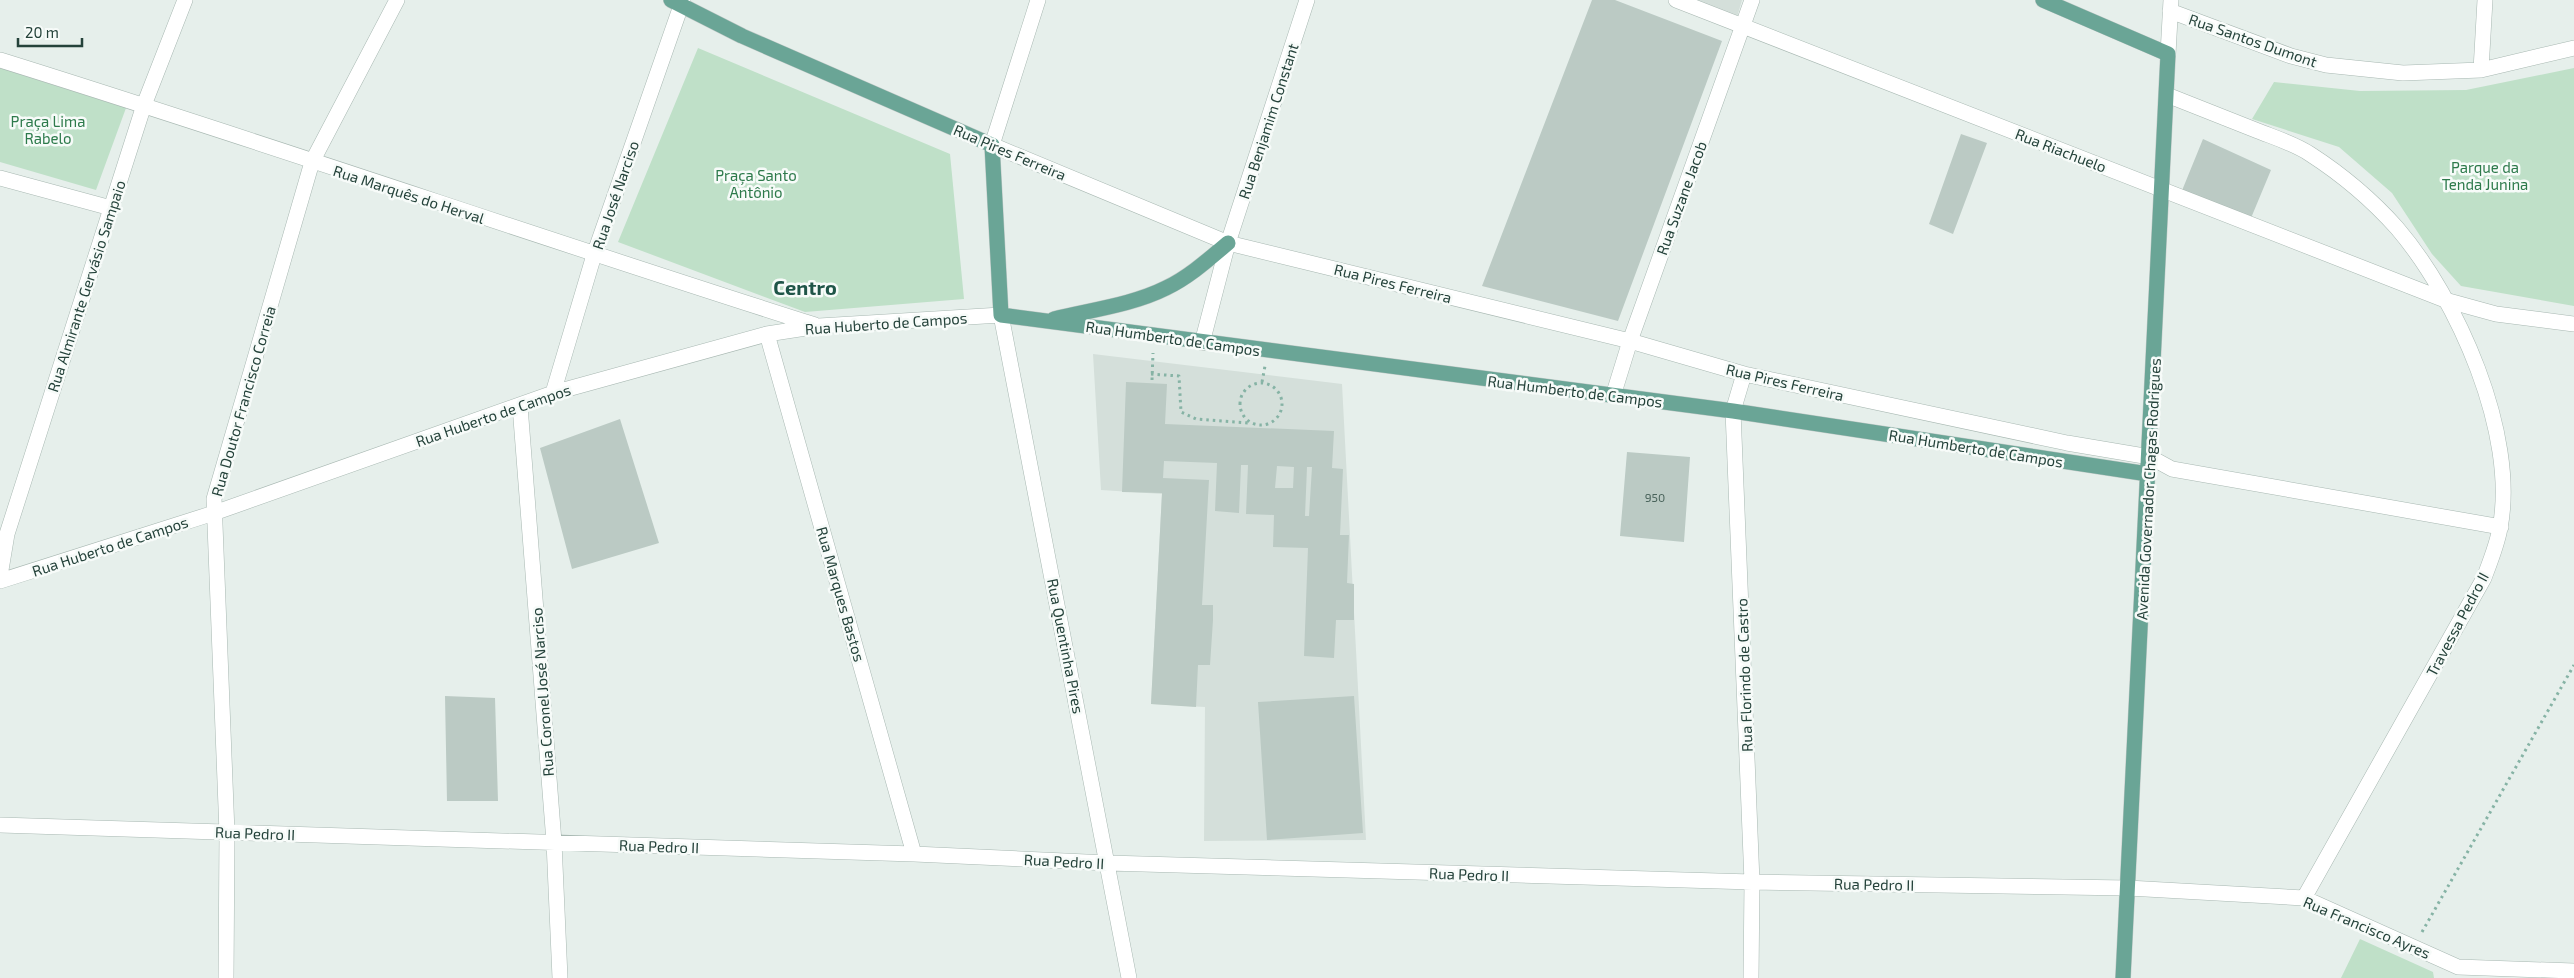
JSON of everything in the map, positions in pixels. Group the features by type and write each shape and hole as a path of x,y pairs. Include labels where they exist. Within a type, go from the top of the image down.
{"main road":[{"path":"2043,0 2168,54"},
{"name":"Rua Pires Ferreira","path":"678,1 742,36 992,145"},
{"name":"Avenida Governador Chagas Rodrigues","path":"2123,978 2150,457 2168,54"},
{"path":"992,145 1001,315"},
{"path":"1044,321 1142,297 1166,288 1204,263 1228,243"},
{"name":"Rua Humberto de Campos","path":"1001,315 1202,343 1733,411 2148,474"}],"street":[{"name":"Rua Almirante Gervásio Sampaio","path":"0,576 7,534 144,105 185,0"},
{"name":"Rua Doutor Francisco Correia","path":"226,978 227,832 214,499 312,162 397,0"},
{"path":"992,145 1038,0"},
{"name":"Rua Benjamim Constant","path":"1202,343 1228,243 1307,0"},
{"name":"Rua Riachuelo","path":"1676,0 2445,300 2496,314 2574,324"},
{"name":"Rua Suzane Jacob","path":"1613,396 1630,341 1752,0"},
{"path":"2480,70 2485,0"},
{"name":"Rua José Narciso","path":"553,393 594,256 678,1"},
{"name":"Avenida Governador Chagas Rodrigues","path":"2168,54 2170,6"},
{"name":"Rua Santos Dumont","path":"2170,6 2291,56 2326,65 2403,73 2480,70 2574,48"},
{"name":"Rua Marquês do Herval","path":"0,60 144,105 594,256 819,326"},
{"name":"Travessa Pedro II","path":"2167,95 2308,152 2332,168 2396,228 2445,300 2478,369 2497,424 2503,484 2501,528 2484,578 2304,898"},
{"name":"Rua Pires Ferreira","path":"992,145 1228,243 1630,341 1744,374 2067,443 2150,457 2172,469"},
{"path":"0,178 111,208"},
{"name":"Rua Huberto de Campos","path":"0,581 214,513 553,393 767,334 819,326 1001,315"},
{"name":"Rua Quentinha Pires","path":"1001,315 1129,978"},
{"name":"Rua Marques Bastos","path":"767,334 914,854"},
{"name":"Rua Florindo de Castro","path":"1744,374 1733,411 1752,882 1751,978"},
{"name":"Rua Coronel José Narciso","path":"520,406 554,842 560,978"},
{"path":"2148,474 2172,469 2501,528"},
{"name":"Rua Pedro II","path":"0,825 914,854 1108,863 1752,882 2128,888"},
{"name":"Rua Francisco Ayres","path":"2128,888 2304,898 2414,947 2455,972 2574,971"}],"path":[{"path":"1152,380 1154,336"},
{"path":"1151,374 1178,376 1181,412 1196,419 1249,423 1261,426 1273,422 1281,413 1283,400 1277,389 1262,382 1243,390 1238,401 1240,413 1249,423"},
{"path":"2414,947 2574,665"}],"shaded area":[{"path":"1692,0 1742,0 1737,17"},
{"path":"1093,354 1342,384 1366,840 1204,841 1205,707 1151,704 1162,494 1101,490"}],"green space":[{"name":"Praça Santo Antônio","path":"698,48 950,154 964,299 805,312 618,242"},
{"name":"Praça Lima Rabelo","path":"0,68 126,108 96,190 0,162"},
{"name":"Parque da Tenda Junina","path":"2574,68 2574,306 2461,286 2432,254 2392,193 2339,147 2252,119 2274,82 2360,91 2466,90"},
{"path":"2360,939 2433,972 2434,978 2341,978"}],"building":[{"path":"1592,0 1615,0 1722,41 1618,321 1482,286"},
{"path":"1961,134 1987,143 1953,234 1929,224"},
{"path":"2203,139 2271,170 2251,218 2181,193"},
{"path":"1126,382 1167,384 1165,424 1334,431 1332,468 1343,469 1340,535 1349,535 1347,583 1354,584 1354,620 1336,620 1334,658 1304,656 1308,548 1273,547 1274,515 1246,514 1248,465 1241,465 1239,513 1215,511 1217,463 1164,461 1163,478 1209,480 1202,605 1213,605 1213,620 1210,665 1198,665 1196,707 1151,704 1162,493 1122,492","holes":["1277,466 1294,467 1293,488 1275,488","1307,467 1312,467 1309,516 1305,516"]},
{"path":"620,419 659,543 572,569 540,448"},
{"path":"1627,452 1690,457 1684,542 1620,536"},
{"path":"445,696 495,698 498,801 447,801"},
{"path":"1354,696 1363,833 1267,840 1258,702"}],"district":[{"name":"Centro","path":"805,287"}]}
